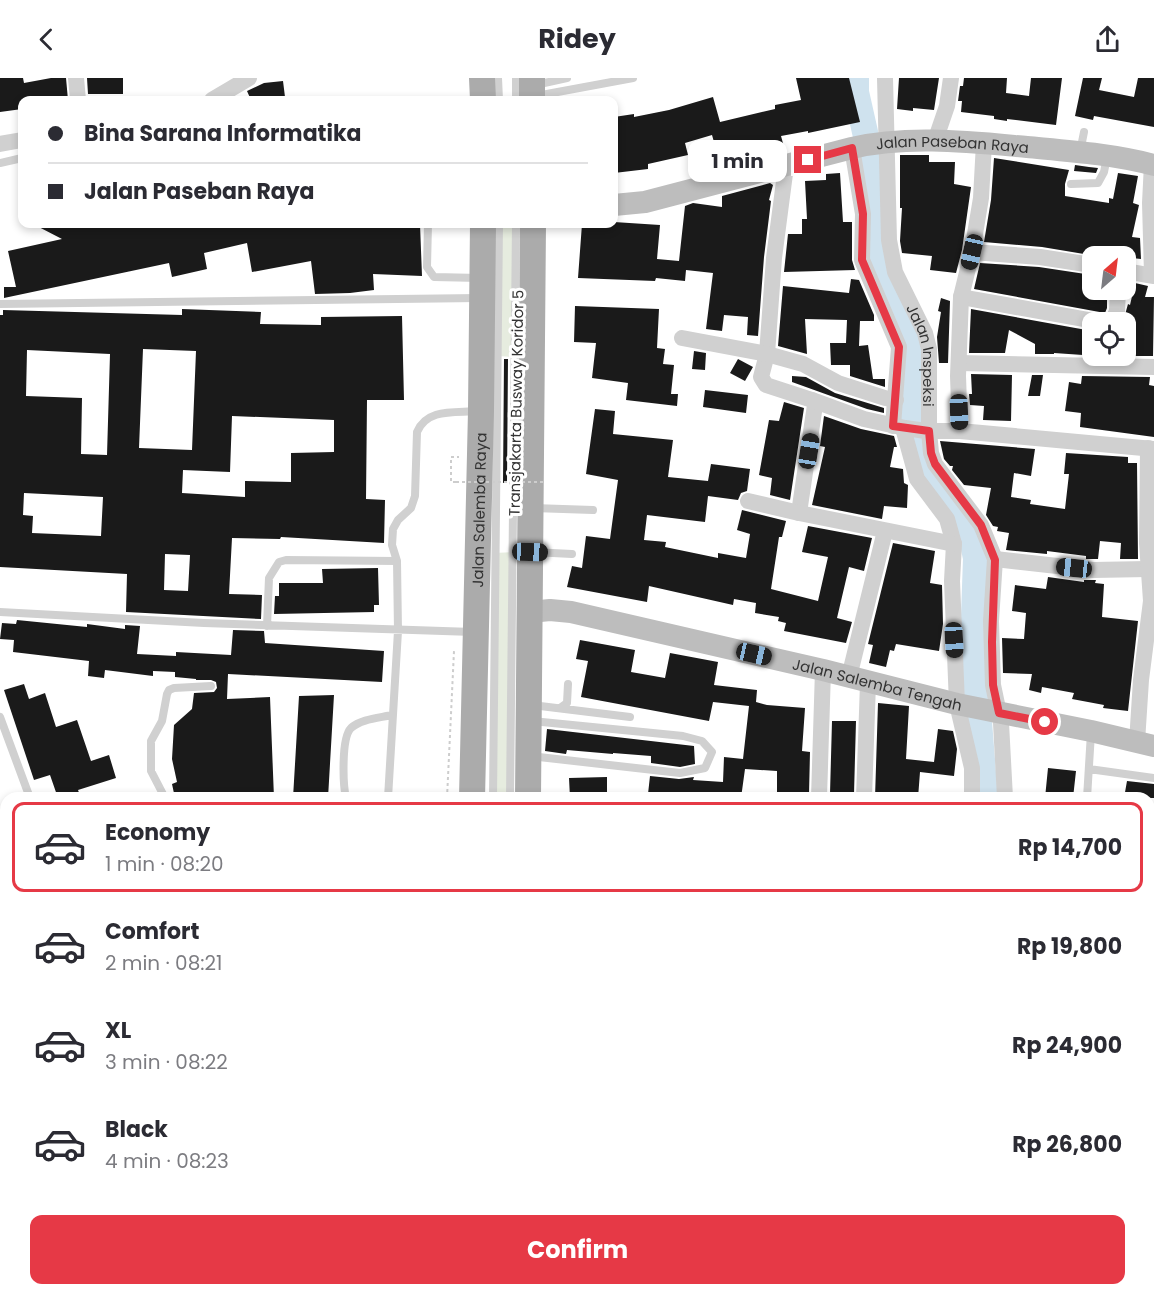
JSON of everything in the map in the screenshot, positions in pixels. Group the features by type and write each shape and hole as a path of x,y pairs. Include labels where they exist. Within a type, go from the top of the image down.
{"main road":[{"path":"482,78 483,96"},
{"name":"Jalan Paseban Raya","path":"618,205 645,202 870,145 935,141 1082,142 1107,156 1153,165"},
{"name":"Jalan Salemba Raya","path":"472,792 466,632 482,411 483,228"},
{"path":"528,792 533,228"},
{"name":"Jalan Salemba Tengah","path":"530,612 550,610 571,612 994,712 1145,744"}],"street":[{"path":"76,78 78,96"},
{"path":"219,96 249,78"},
{"name":"Jalan Inspeksi","path":"885,78 870,145 863,214 862,260 899,347 896,400 900,427 917,479 946,519 954,544 952,581 960,704 972,768 972,792"},
{"path":"935,141 947,106 951,78"},
{"path":"0,144 18,141"},
{"path":"960,431 961,297 972,252 981,198 984,143"},
{"name":"Jalan Inspeksi","path":"870,145 894,272 925,333 929,349 927,431 931,453 935,464 981,525 995,560 992,642 994,712 1004,792"},
{"path":"1136,273 1153,275 1150,203 1153,165"},
{"path":"786,166 774,258 767,354 761,372 762,381 766,385 864,419 900,427 1151,448 1148,569 1151,601 1141,680 1145,744"},
{"path":"972,252 1040,257 1082,263"},
{"path":"961,297 1082,319"},
{"path":"682,338 767,354 803,364 838,383 896,400"},
{"path":"959,363 1154,367"},
{"path":"799,513 816,409 812,400"},
{"path":"748,501 954,544"},
{"path":"864,792 858,680 885,531"},
{"path":"995,560 1094,570 1148,569"},
{"path":"819,792 823,670"}],"lane":[{"path":"498,78 499,96"},
{"path":"527,90 567,78"},
{"path":"527,90 560,93 633,78"},
{"path":"1071,184 1098,183 1104,172 1107,156"},
{"path":"0,163 18,159"},
{"path":"428,228 427,267 434,277 483,288"},
{"name":"Transjakarta Busway Koridor 5","path":"493,792 499,228"},
{"name":"Transjakarta Busway Koridor 5","path":"510,792 516,228"},
{"path":"0,304 483,288"},
{"path":"388,792 398,631 397,561 392,545 393,529 398,520 411,508 415,496 417,432 421,422 444,413 482,411"},
{"path":"530,508 593,510"},
{"path":"530,552 572,554"},
{"path":"267,626 269,578 279,562 286,560 397,561"},
{"path":"0,612 267,626 466,632"},
{"path":"560,708 567,703 568,684"},
{"path":"162,792 152,771 151,741 162,720 167,694 174,688 211,686"},
{"path":"529,712 560,708 630,717"},
{"path":"528,756 680,773 705,768 712,752 702,741 683,736 529,712"},
{"path":"346,792 345,747 351,729 361,722 392,715"},
{"path":"0,717 28,792"},
{"path":"1087,792 1091,731"},
{"path":"1089,769 1154,778"}],"path":[{"path":"451,482 545,482"},
{"path":"448,792 466,632"}],"shaded area":[{"path":"499,228 516,228 516,357 497,356"},
{"path":"514,552 510,792 492,792 494,553"}],"building":[{"path":"0,78 23,78 24,83 66,78 68,96 18,96 18,110 0,112"},
{"path":"87,78 123,78 123,94 88,94"},
{"path":"796,78 849,78 860,122 781,136 784,147 748,156 746,148 718,156 712,135 685,143 688,155 648,164 648,169 618,173 618,116 634,114 634,117 669,110 713,97 720,122 775,109 775,105 801,100"},
{"path":"899,78 939,78 934,110 897,109"},
{"path":"964,78 1007,78 1006,93 1029,96 1031,78 1062,78 1056,125 1007,119 1007,121 994,119 994,116 961,112 962,101 958,101 960,86 963,86"},
{"path":"1083,78 1102,78 1099,90 1134,97 1138,78 1154,78 1154,127 1094,116 1093,120 1075,116"},
{"path":"283,81 285,96 249,96 247,91 264,83"},
{"path":"900,155 929,155 929,162 955,162 954,184 971,187 962,250 956,273 930,270 932,256 902,253"},
{"path":"994,158 1069,170 1065,184 1065,196 1109,203 1109,198 1113,199 1118,173 1138,176 1133,203 1139,205 1132,237 1140,238 1141,259 1136,258 1136,246 1082,246 1082,254 1042,247 984,242 991,200"},
{"path":"1075,165 1098,168 1096,173 1074,171"},
{"path":"840,173 843,222 852,222 852,260 855,270 784,272 788,234 802,234 802,219 807,219 805,181 826,180 826,174"},
{"path":"770,183 773,185 769,200 771,201 758,336 747,335 748,317 724,315 722,331 706,329 713,273 686,270 685,281 656,278 655,281 578,278 582,228 618,228 618,222 660,225 657,259 679,261 685,206 693,203 722,207 722,196"},
{"path":"41,228 420,228 422,276 373,274 374,290 315,294 311,261 252,272 247,243 204,253 207,269 172,277 169,263 4,298 4,287 16,287 8,251 62,239"},
{"path":"980,263 1039,267 1082,273 1082,300 1107,300 1107,308 1105,312 1100,312 974,289"},
{"path":"851,279 859,280 874,315 874,321 860,321 859,346 868,345 873,379 885,379 885,387 850,376 850,365 831,365 830,343 846,343 847,320 805,319 807,354 778,346 783,286 849,293"},
{"path":"1136,283 1148,286 1145,297 1154,297 1153,356 1136,356 1136,312 1126,312 1128,304 1130,305 1131,300 1136,300"},
{"path":"941,298 950,301 948,363 939,363 937,337"},
{"path":"575,306 659,309 657,348 665,349 663,364 674,365 671,394 678,394 677,406 626,400 628,383 592,378 596,343 574,342"},
{"path":"182,309 261,312 260,324 321,325 321,317 402,316 404,400 367,400 366,499 385,500 384,543 281,537 280,539 232,538 229,594 262,595 261,619 126,612 127,574 0,567 0,315 3,315 3,310 182,315","holes":["143,349 196,351 192,450 139,448","27,350 110,354 107,455 81,454 82,398 26,396","232,416 334,420 334,452 291,453 291,482 245,481 245,497 182,493 183,470 230,472","24,493 103,497 101,536 32,533 33,516 23,515","165,554 190,555 188,591 164,590"]},
{"path":"971,309 1082,329 1082,355 1035,354 1035,344 1009,330 1005,353 969,353"},
{"path":"694,351 706,353 705,370 692,369"},
{"path":"504,359 508,359 507,482 503,483"},
{"path":"738,359 753,367 745,381 730,373"},
{"path":"971,374 1012,375 1011,421 983,420 984,406 970,405"},
{"path":"1032,375 1043,375 1040,396 1028,396"},
{"path":"792,376 806,377 835,393 884,408 884,413 792,382"},
{"path":"1082,376 1150,377 1149,385 1154,386 1154,437 1080,427 1081,413 1065,411 1069,382 1081,384"},
{"path":"705,390 748,395 746,413 703,407"},
{"path":"784,402 804,408 790,500 770,495 772,478 759,475 769,420 779,421"},
{"path":"595,409 615,411 613,434 673,440 668,477 708,481 711,464 750,469 747,491 741,493 738,500 708,496 705,522 647,515 644,540 666,542 665,547 718,558 718,553 746,558 750,534 737,530 742,510 786,521 782,537 779,537 771,589 818,601 828,557 802,552 808,526 872,538 864,571 849,567 837,618 852,622 846,643 784,631 786,623 778,621 779,617 755,613 756,603 734,599 733,605 649,586 647,602 567,587 572,566 582,568 586,536 610,539 618,480 586,474"},
{"path":"824,416 861,429 894,436 897,447 894,447 890,467 903,469 904,483 908,485 907,508 884,506 882,519 812,505 825,447 820,446"},
{"path":"940,441 1035,449 1031,476 1014,473 1011,497 1031,500 1030,504 1065,509 1069,474 1064,474 1066,453 1128,457 1128,463 1137,463 1138,559 1120,559 1121,543 1100,541 1098,559 1086,559 1086,556 1047,551 1047,554 1006,550 1009,533 997,531 998,527 993,526 986,515 991,488 964,485 952,470 953,466 950,466 944,459"},
{"path":"893,543 935,551 930,583 942,585 943,624 939,651 896,644 894,651 890,650 886,667 869,663 873,645 868,644"},
{"path":"378,568 379,605 374,605 374,612 274,614 275,596 279,596 279,583 323,583 322,569"},
{"path":"1048,577 1084,582 1084,580 1096,580 1095,583 1104,584 1102,617 1138,621 1128,711 1103,708 1104,705 1072,699 1074,693 1042,687 1041,693 1029,690 1032,674 1003,673 1002,638 1024,639 1026,613 1012,611 1015,585 1046,589"},
{"path":"17,620 87,627 87,624 125,629 125,625 140,626 137,654 176,656 176,652 231,655 233,630 264,631 265,643 384,651 382,682 228,674 227,699 270,697 274,792 174,792 172,784 177,782 172,759 174,725 192,709 194,693 214,692 217,688 216,682 175,677 175,672 153,671 153,676 105,670 104,678 88,676 89,661 13,652 14,640 0,639 2,623 16,624"},
{"path":"580,640 635,650 631,672 665,678 670,653 718,662 714,685 757,690 756,702 767,705 805,708 802,751 810,752 809,792 777,792 777,771 745,769 742,792 648,792 650,776 679,779 694,777 693,780 723,782 724,757 743,759 749,706 713,702 709,721 581,697 588,661 576,659"},
{"path":"24,684 29,699 45,693 56,727 77,720 91,761 109,755 116,778 78,790 79,792 56,792 50,775 34,780 4,690"},
{"path":"334,695 328,792 293,792 299,696"},
{"path":"878,703 909,706 906,759 934,762 938,729 953,731 957,749 954,776 920,772 918,792 875,792"},
{"path":"832,721 856,721 854,792 830,792"},
{"path":"547,729 694,746 695,764 680,767 651,763 651,756 567,750 566,754 545,751"},
{"path":"1048,768 1076,771 1074,792 1046,792"},
{"path":"607,777 607,792 570,792 569,778"},
{"path":"1127,781 1154,784 1154,792 1125,792"}],"waterway":[{"path":"856,78 856,92 876,181 879,261 918,349 911,436 924,467 969,525 976,558 973,645 985,792"}],"route":[{"path":"808,160 852,148 863,214 862,260 899,347 893,426 929,431 931,453 935,464 981,525 995,560 991,621 993,685 999,713 1045,722"}]}
